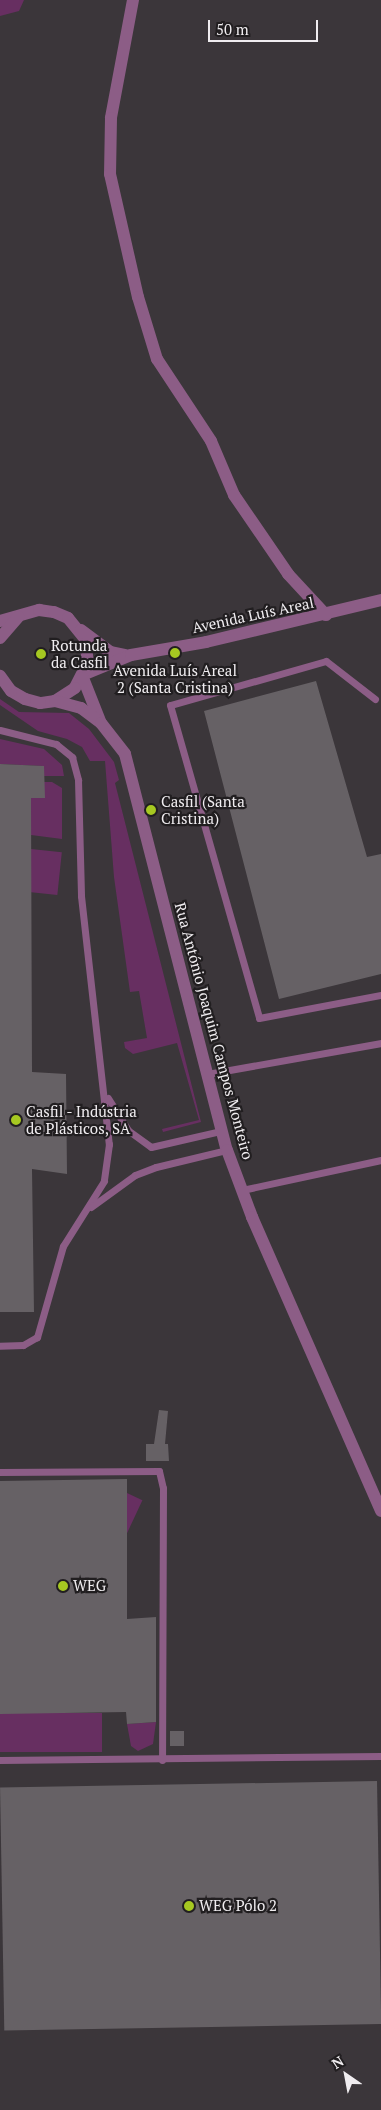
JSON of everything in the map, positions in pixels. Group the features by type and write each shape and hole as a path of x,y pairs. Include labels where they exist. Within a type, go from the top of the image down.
{"street":[{"path":"133,0 111,118 110,174 138,297 157,359 211,441 234,495 288,574 326,616"},
{"name":"Avenida Luís Areal","path":"84,676 131,655 206,642 326,616 381,600"},
{"name":"Avenida Luís Areal","path":"0,621 39,610 54,612 68,618 110,652 131,655"},
{"path":"0,638 12,621 24,614"},
{"path":"55,701 71,692 84,676 88,650 79,628"},
{"name":"Rua António Joaquim Campos Monteiro","path":"84,676 101,723"},
{"name":"Rua António Joaquim Campos Monteiro","path":"0,678 11,691 24,699 40,703 55,701 81,708 101,723 119,744 129,764 227,1150 242,1190 381,1511"}],"lane":[{"path":"375,699 326,661 170,705 259,1018 381,995"},
{"path":"0,730 56,744 72,757 78,780 81,896 110,1144 104,1181 64,1246 37,1337 23,1346 0,1346"},
{"path":"207,1074 381,1043"},
{"path":"105,1092 129,1131 151,1147 221,1131"},
{"path":"88,1209 135,1175 156,1167 227,1150"},
{"path":"242,1190 381,1160"},
{"path":"0,1472 159,1470 163,1488 162,1760"},
{"path":"0,1760 162,1760 381,1756"}],"shaded area":[{"path":"0,0 24,0 19,11 0,16"},
{"path":"0,699 19,712 69,713 89,729 114,762 119,780 115,783 201,1122 163,1132 162,1129 199,1120 177,1043 133,1054 125,1048 124,1042 147,1038 139,991 130,992 114,877 105,761 90,761 82,747 67,739 38,731 0,705"},
{"path":"0,739 44,749 62,765 64,776 44,776 43,766 0,764"},
{"path":"44,782 52,782 62,788 62,839 31,835 31,798 44,798"},
{"path":"31,849 62,852 57,895 27,892"},
{"path":"127,1493 142,1500 117,1554 102,1546"},
{"path":"0,1713 102,1713 102,1752 0,1752"},
{"path":"156,1722 153,1744 138,1751 131,1746 127,1724"}],"building":[{"path":"316,681 367,857 381,854 381,974 279,999 204,711"},
{"name":"Casfil - Indústria de Plásticos, SA","path":"0,764 44,766 45,798 31,798 32,1072 66,1074 67,1174 32,1169 34,1312 0,1312"},
{"path":"159,1410 168,1411 165,1444 168,1444 169,1461 146,1461 146,1444 154,1444"},
{"name":"WEG","path":"127,1479 127,1619 156,1617 156,1722 127,1724 126,1712 0,1714 0,1481"},
{"path":"170,1731 184,1731 184,1746 170,1746"},
{"name":"WEG Pólo 2","path":"377,1781 381,2024 4,2031 0,1788"}],"place":[{"name":"Avenida Luís Areal 2 (Santa Cristina)","path":"175,653"},
{"name":"Rotunda da Casfil","path":"41,654"},
{"name":"Casfil (Santa Cristina)","path":"151,810"},
{"name":"Casfil - Indústria de Plásticos, SA","path":"16,1120"},
{"name":"WEG","path":"63,1586"},
{"name":"WEG Pólo 2","path":"189,1906"}]}
